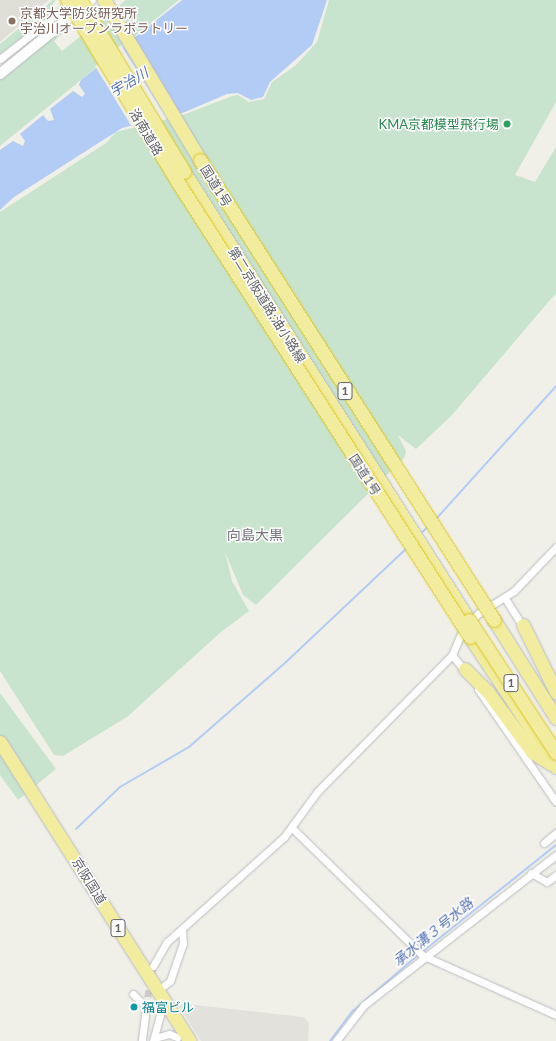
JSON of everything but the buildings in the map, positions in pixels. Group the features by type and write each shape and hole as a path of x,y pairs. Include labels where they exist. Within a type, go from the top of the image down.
{"highway":[{"name":"洛南道路","path":"67,0 177,181"},
{"name":"第二京阪道路;油小路線","path":"80,0 240,262 464,604"},
{"name":"第二京阪道路;油小路線","path":"90,0 236,240 464,604"},
{"name":"国道1号","path":"104,0 200,160 556,718"},
{"name":"国道1号","path":"177,181 556,767"},
{"name":"1","path":"464,604 556,738"},
{"name":"1","path":"464,604 556,753"},
{"path":"523,626 556,692"},
{"path":"465,669 488,692 532,752 556,767"},
{"name":"京阪国道","path":"0,742 43,817 178,1039"},
{"name":"京阪国道","path":"0,758 43,817 158,990 190,1041"}],"main road":[{"path":"0,74 90,0"}],"street":[{"path":"0,59 74,0"},
{"path":"153,966 167,942 182,930 292,828 317,792 452,654 462,632 475,618 505,598 556,548"},
{"path":"505,598 556,677"},
{"path":"452,654 465,669 556,802"},
{"path":"292,828 414,948 424,956 556,1015"},
{"path":"544,843 556,833"},
{"path":"336,1041 364,1005 424,956 556,855"},
{"path":"531,873 547,882 556,875"},
{"path":"158,990 170,981 183,944 182,930"},
{"path":"133,994 146,1007 142,1041"},
{"path":"154,1039 161,1011"},
{"path":"154,1039 169,1034 178,1039"}],"shaded area":[{"name":"京都大学防災研究所 宇治川オープンラボラトリー","path":"0,0 49,0 0,42"},
{"path":"177,1003 304,1017 309,1023 308,1041 201,1041"}],"green space":[{"path":"53,0 56,0 50,7 55,13 0,54 0,44"},
{"path":"126,0 179,0 0,146 0,77 63,27 66,30 54,41 62,51"},
{"path":"329,0 556,0 556,102 515,175 535,182 556,147 556,293 452,415 416,449 398,435 406,451 405,457 256,605 243,595 225,552 232,581 249,611 221,632 127,717 63,756 54,755 0,671 0,212 106,143 116,132 183,115 232,96 238,95 249,102 264,99 272,82 296,65 317,42"},
{"path":"58,16 62,20 10,73 6,68"},
{"path":"0,693 56,769 18,800 0,775"}],"water":[{"name":"宇治川","path":"182,0 327,0 312,45 270,82 263,97 251,100 238,93 227,94 185,112 122,128 14,197 0,210 0,150 13,141 23,146 25,141 20,134 43,115 48,121 54,120 50,109 73,91 82,97 85,94 79,85 81,80"}],"pier":[{"path":"133,35 181,115 148,124 107,57 121,45 167,118 122,44"},
{"path":"99,64 147,124 132,127 95,66"}],"waterway":[{"path":"436,519 556,386"},
{"path":"420,534 429,526"},
{"path":"76,829 120,787 189,747 286,662 408,547"},
{"name":"承水溝３号水路","path":"422,952 556,845"},
{"name":"承水溝３号水路","path":"330,1041 353,1011 419,954"}],"tunnel":[{"path":"146,1007 153,966"}],"place":[{"name":"京都大学防災研究所 宇治川オープンラボラトリー","path":"12,21"},
{"name":"KMA京都模型飛行場","path":"507,124"},
{"name":"福富ビル","path":"134,1007"}],"district":[{"name":"向島大黒","path":"255,535"}]}
